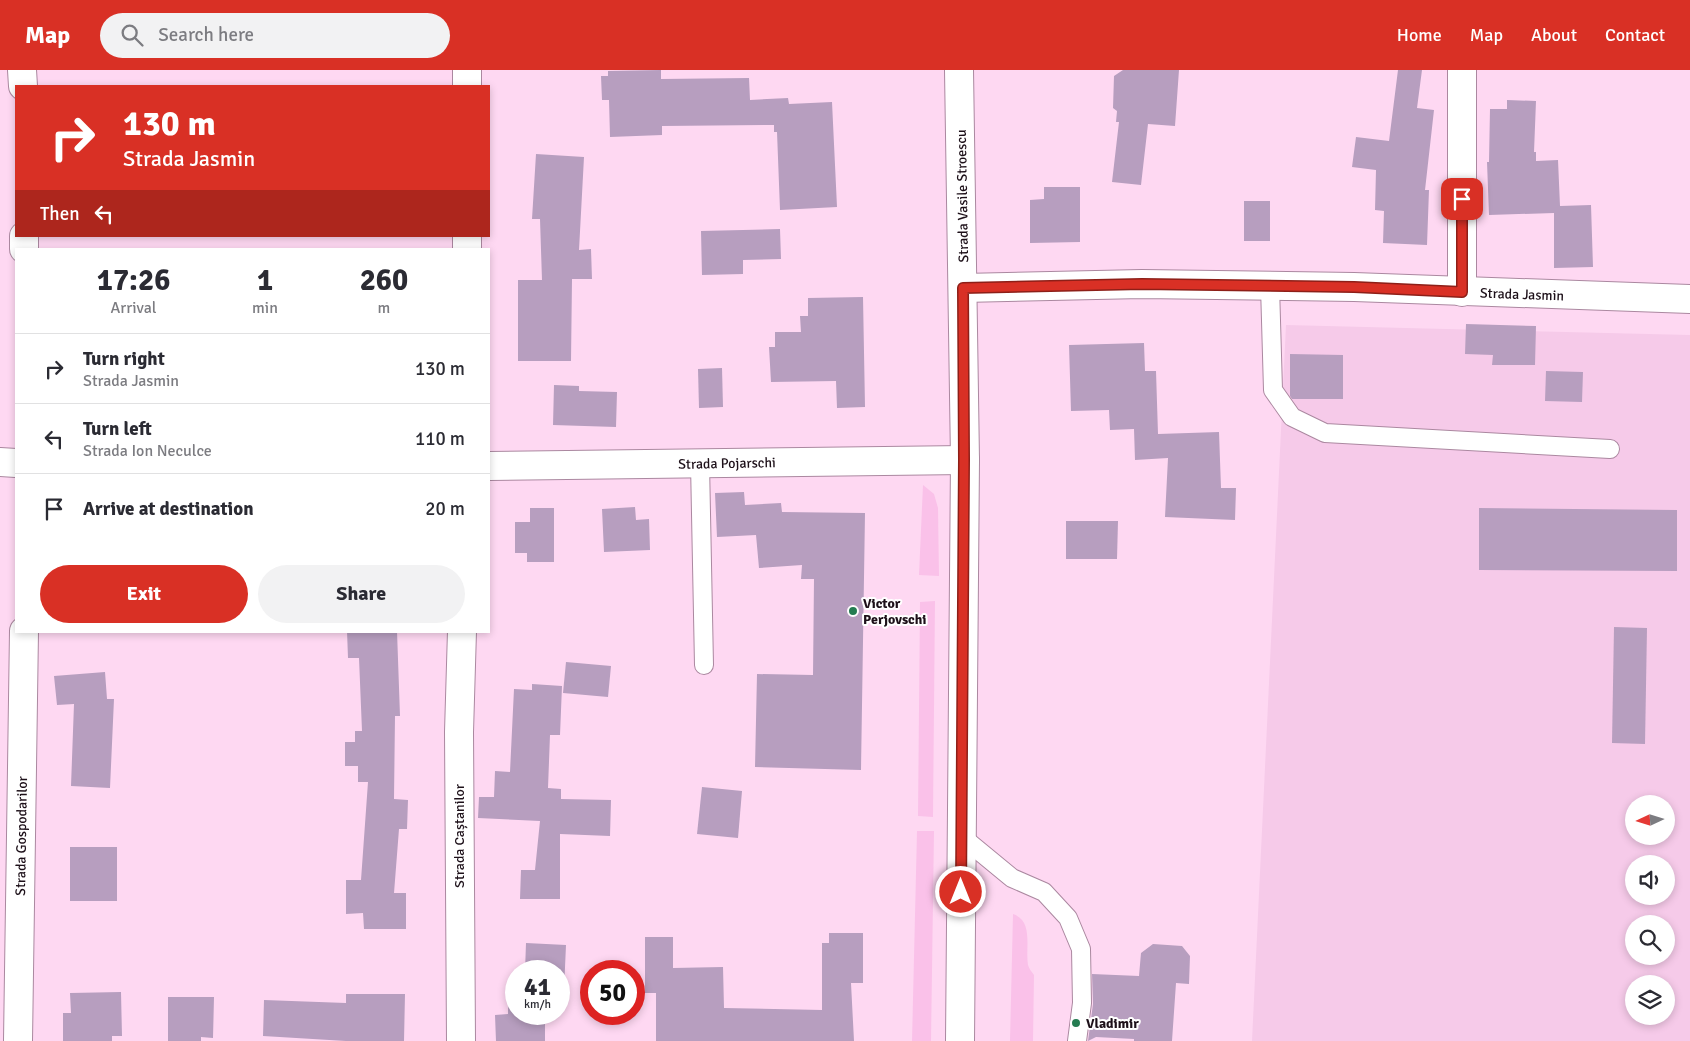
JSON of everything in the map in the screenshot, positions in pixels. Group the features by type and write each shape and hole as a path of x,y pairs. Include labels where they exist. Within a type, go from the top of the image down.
{"street":[{"path":"22,70 22,85"},
{"path":"467,70 467,85"},
{"name":"Strada Vasile Stroescu","path":"959,70 964,460 960,1041"},
{"path":"1462,70 1462,292"},
{"name":"Strada Jasmin","path":"963,288 1142,284 1270,286 1690,299"},
{"name":"Strada Pojarschi","path":"490,466 964,460"},
{"path":"0,462 15,463"},
{"name":"Strada Gospodarilor","path":"18,1041 24,633"},
{"name":"Strada Caștanilor","path":"461,1041 459,732 462,633"}],"lane":[{"path":"1270,286 1273,390 1292,417 1325,434 1610,449"},
{"path":"700,463 704,665"},
{"path":"961,836 1012,878 1044,892 1068,918 1081,949 1082,1003 1077,1041"}],"shaded area":[{"path":"1286,325 1690,335 1690,1041 1252,1041"},
{"path":"923,485 934,494 938,508 939,576 919,575"},
{"path":"935,601 933,817 918,816 920,602"},
{"path":"917,831 934,831 931,1041 912,1041"},
{"path":"1013,914 1024,923 1027,936 1028,965 1034,975 1033,1041 1010,1041"}],"building":[{"path":"661,70 661,79 749,78 750,100 788,98 789,104 832,102 837,207 780,210 777,132 774,132 774,125 662,126 662,135 610,137 609,100 602,100 601,76 608,76 608,71"},
{"path":"1123,70 1179,70 1175,126 1148,124 1141,185 1112,182 1119,122 1116,122 1117,111 1113,108 1114,76"},
{"path":"1398,70 1422,70 1417,108 1434,110 1425,190 1429,190 1427,245 1383,243 1384,211 1375,210 1376,170 1352,167 1356,137 1389,141"},
{"path":"1507,100 1536,101 1534,152 1536,152 1536,161 1558,160 1560,206 1591,205 1593,267 1554,268 1554,213 1489,215 1487,162 1489,162 1490,109 1507,109"},
{"path":"536,154 584,157 579,250 591,249 592,279 572,279 571,361 518,361 518,280 542,280 540,219 532,219"},
{"path":"1044,187 1080,187 1080,242 1030,243 1030,200 1044,199"},
{"path":"1244,201 1270,201 1270,241 1244,241"},
{"path":"780,229 781,259 743,260 743,274 702,275 701,231"},
{"path":"863,297 865,407 837,408 836,381 771,382 769,347 775,347 775,332 801,332 800,316 808,316 808,298"},
{"path":"1466,324 1536,326 1535,365 1492,365 1493,355 1465,354"},
{"path":"1144,343 1145,371 1156,371 1158,434 1219,432 1221,488 1236,488 1235,520 1165,517 1168,458 1135,460 1134,429 1110,430 1109,410 1071,411 1069,345"},
{"path":"1290,354 1343,355 1343,399 1292,399 1290,396"},
{"path":"722,368 723,407 699,408 698,369"},
{"path":"1546,371 1583,372 1582,402 1545,401"},
{"path":"554,385 579,386 579,391 617,392 616,427 553,425"},
{"path":"744,492 745,505 781,503 782,512 865,513 861,770 755,767 757,674 813,675 814,579 801,579 802,565 759,568 756,535 717,537 715,493"},
{"path":"635,507 636,520 649,519 650,550 604,552 602,509"},
{"path":"530,508 554,508 554,562 527,562 527,553 515,553 515,522 530,522"},
{"path":"1479,508 1677,510 1677,571 1479,570"},
{"path":"1066,521 1118,521 1117,559 1066,559"},
{"path":"1614,627 1647,628 1645,744 1612,743"},
{"path":"347,633 397,633 400,716 395,716 394,799 408,800 407,829 399,829 394,893 406,893 406,929 364,929 363,913 346,914 346,880 361,880 368,782 358,782 358,766 345,766 345,742 355,742 355,731 362,731 359,658 348,658"},
{"path":"566,662 611,666 608,697 563,693"},
{"path":"105,672 107,699 114,699 110,788 71,786 74,704 57,705 54,676"},
{"path":"532,684 562,686 560,735 550,735 548,788 561,789 561,799 611,800 610,836 560,834 560,899 520,899 521,870 535,870 540,821 478,818 479,797 494,797 495,771 510,772 514,689 532,690"},
{"path":"702,787 742,791 738,838 697,834"},
{"path":"70,847 117,847 117,901 70,901"},
{"path":"829,933 863,933 863,983 851,983 854,1041 656,1041 656,993 645,993 645,937 673,937 673,968 723,967 724,1008 822,1010 822,943 829,943"},
{"path":"526,943 566,945 565,960 525,960"},
{"path":"1153,944 1182,946 1190,956 1189,984 1176,983 1172,1041 1134,1041 1134,1039 1096,1037 1088,1041 1093,1004 1092,974 1139,976 1141,953"},
{"path":"121,992 122,1036 112,1036 112,1041 63,1041 63,1013 71,1013 70,993"},
{"path":"346,994 405,994 404,1041 346,1041 263,1036 264,1000 346,1003"},
{"path":"168,997 214,997 213,1038 201,1037 201,1041 168,1041"},
{"path":"505,1014 505,1025 545,1025 545,1041 496,1041 495,1015"}],"place":[{"name":"Victor Perjovschi","path":"853,611"},
{"name":"Vladimir","path":"1076,1023"}],"route":[{"path":"961,892 964,460 963,288 1142,284 1354,287 1462,292 1462,199"}]}
